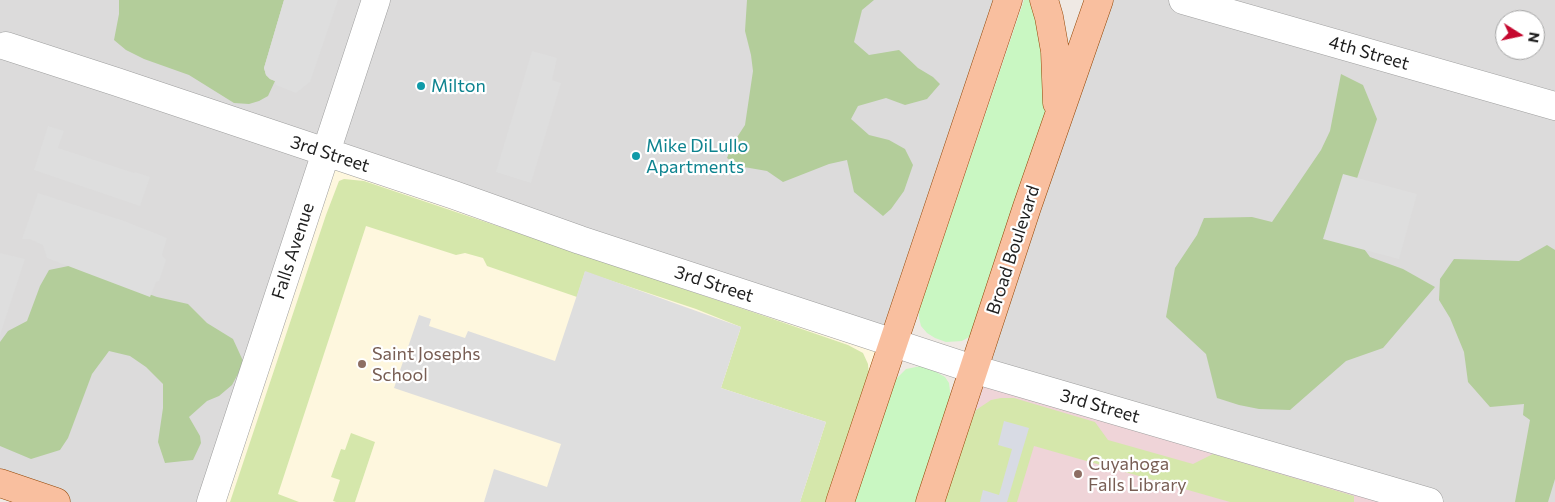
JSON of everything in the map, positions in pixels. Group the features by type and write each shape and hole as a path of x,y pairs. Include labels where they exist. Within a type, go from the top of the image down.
{"main road":[{"path":"840,502 1008,0"},
{"path":"1044,0 1049,17 1054,51 1057,120"},
{"name":"Broad Boulevard","path":"930,502 1057,120 1099,0"},
{"path":"0,483 56,502"}],"street":[{"name":"Falls Avenue","path":"210,502 376,0"},
{"name":"4th Street","path":"1183,0 1555,106"},
{"name":"3rd Street","path":"6,46 113,80 454,195 580,240 974,369 1428,502"}],"shaded area":[{"path":"0,0 1008,0 894,343 210,502 56,502 0,483"},
{"path":"284,0 338,0 310,82 296,93 276,85 275,81 266,75 264,68"},
{"path":"1099,0 1555,0 1555,502 1432,502 973,369"},
{"path":"532,51 557,58 552,80 561,83 531,183 496,172"},
{"path":"48,126 64,131 58,148 150,177 140,206 34,170"},
{"path":"326,153 894,343 840,502 211,502"},
{"path":"1343,174 1417,194 1399,259 1323,239"},
{"path":"38,193 124,221 167,238 162,255 166,260 159,281 156,282 150,297 47,258 43,245 30,239 22,239"},
{"path":"0,253 25,259 0,335"},
{"path":"585,271 741,327 721,388 826,422 800,502 484,502 494,469 547,487 561,444 394,388 419,315 431,319 429,326 465,338 468,331 555,361"},
{"path":"975,379 1403,502 935,502"},
{"path":"1004,421 1029,428 1007,502 980,502 983,490 999,495 1012,449 998,445"}],"green space":[{"path":"119,0 284,0 264,68 266,75 275,81 268,96 249,104 234,103 189,75 144,59 126,50 114,40 119,14"},
{"path":"747,0 874,0 862,10 854,42 869,55 899,50 918,68 933,77 940,84 927,99 905,105 886,98 858,106 851,119 869,135 889,140 905,149 913,165 904,191 891,209 883,216 854,192 847,160 829,164 783,182 767,171 738,166 727,158 732,145 745,125 753,71 745,31"},
{"path":"1024,0 1038,0 1046,112 973,331 969,337 962,341 946,342 927,333 921,326 919,310"},
{"path":"1341,74 1363,85 1377,119 1343,220 1370,257 1403,269 1435,287 1383,348 1346,361 1290,410 1259,409 1217,398 1206,354 1166,317 1175,268 1197,235 1204,218 1252,217 1272,222 1321,150 1330,131"},
{"path":"344,179 364,181 764,316 848,345 863,353 868,364 869,377 827,502 800,502 826,422 721,388 741,327 696,309 585,272 577,297 487,266 483,258 465,253 456,255 366,226 278,494 299,502 230,502 326,215 339,181"},
{"path":"1547,245 1555,250 1555,479 1548,502 1515,502 1530,420 1523,415 1524,404 1490,407 1468,382 1464,352 1450,318 1439,300 1440,279 1454,259 1519,261"},
{"path":"88,262 124,285 157,297 188,304 207,323 233,339 244,363 232,385 219,396 207,401 189,417 200,436 201,443 193,460 165,463 158,442 163,408 163,384 146,367 130,356 109,351 92,374 68,438 60,450 31,459 0,446 0,342 8,331 27,321 40,286 49,270"},
{"path":"921,366 945,377 949,383 951,399 916,502 854,502 896,379 906,369"},
{"path":"1014,398 1095,422 1108,440 1193,464 1213,454 1354,496 1354,502 1230,502 1034,446 1017,502 944,502 976,410 991,400"},
{"path":"351,433 375,442 355,502 336,502 333,501 340,480 331,477 341,449 345,450"}],"place":[{"name":"Milton","path":"421,86"},
{"name":"Mike DiLullo Apartments","path":"636,156"},
{"name":"Saint Josephs School","path":"362,364"},
{"name":"Cuyahoga Falls Library","path":"1078,474"}]}
